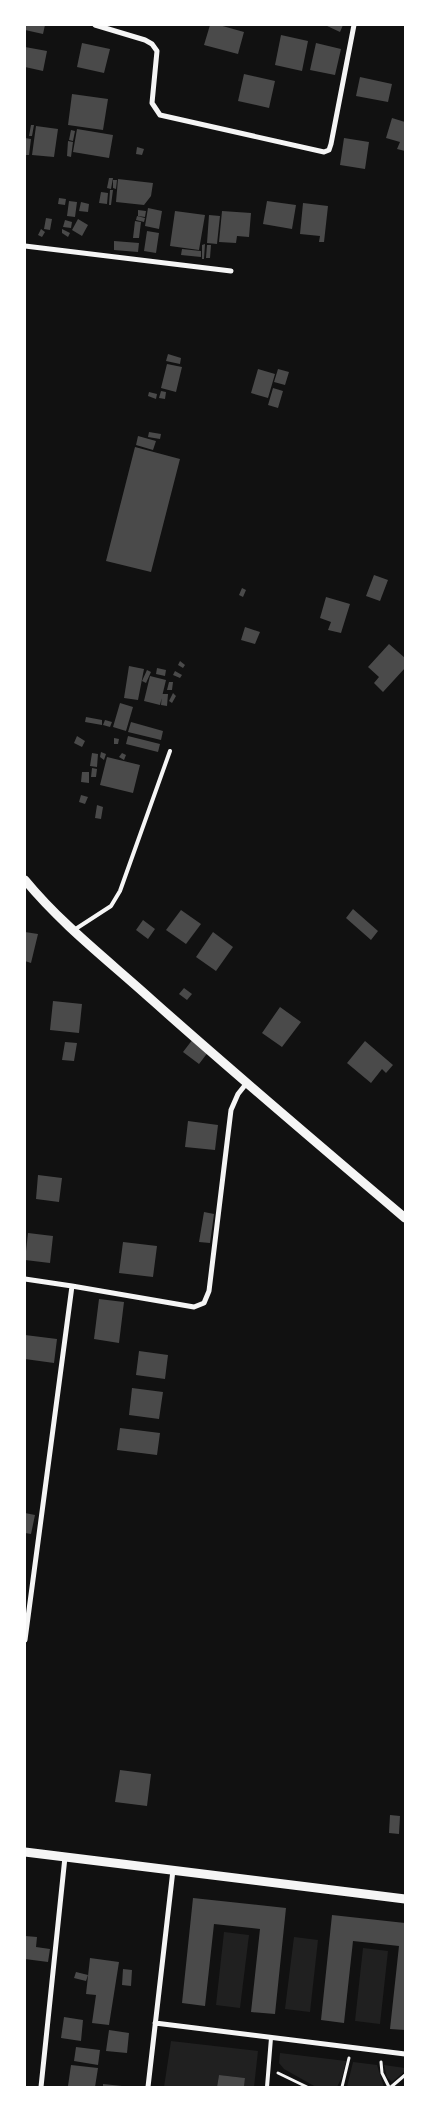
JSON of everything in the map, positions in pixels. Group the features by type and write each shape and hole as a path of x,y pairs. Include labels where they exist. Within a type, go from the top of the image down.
{"street":[{"path":"95,25 114,27 152,44 157,51 152,103 160,115 324,152 329,150 331,144 354,25"},
{"path":"25,246 231,271"},
{"path":"25,880 41,900 246,1084 405,1218"},
{"path":"25,1279 194,1308 204,1303 210,1291 230,1110 238,1094 246,1084"},
{"path":"25,1640 72,1286"},
{"path":"25,1852 405,1899"},
{"path":"41,2087 65,1857"},
{"path":"148,2087 174,1870"},
{"path":"155,2023 405,2054"}],"lane":[{"path":"74,930 111,906 120,891 170,751"},
{"path":"267,2087 271,2038"}],"path":[{"path":"342,2087 349,2058"},
{"path":"381,2062 382,2072 390,2087 405,2075"},
{"path":"276,2072 306,2087"}],"shaded area":[{"path":"224,1932 249,1935 240,2008 216,2005"},
{"path":"294,1937 318,1940 310,2012 285,2009"},
{"path":"363,1948 388,1951 380,2024 355,2021"},
{"path":"171,2041 258,2051 254,2087 244,2087 245,2078 219,2075 217,2087 164,2087"},
{"path":"280,2053 346,2061 342,2077 337,2087 316,2087 284,2069 279,2063"},
{"path":"353,2062 377,2065 384,2087 347,2087"},
{"path":"384,2065 405,2068 405,2071 392,2082 387,2077"}],"building":[{"path":"26,25 45,25 43,34 25,30"},
{"path":"210,25 219,25 244,32 238,54 204,45"},
{"path":"325,25 343,25 340,32"},
{"path":"281,35 308,41 302,71 275,65"},
{"path":"82,43 110,49 104,73 77,67"},
{"path":"316,43 341,49 335,75 310,70"},
{"path":"25,47 47,51 43,71 25,67"},
{"path":"244,74 275,81 269,108 238,101"},
{"path":"360,77 392,84 388,102 356,96"},
{"path":"72,94 108,99 103,130 68,125"},
{"path":"392,118 405,122 405,151 397,149 400,142 386,138"},
{"path":"31,125 34,125 32,136 29,136"},
{"path":"36,126 58,129 54,157 32,155"},
{"path":"77,129 113,135 109,158 73,152"},
{"path":"71,130 75,131 73,141 69,140"},
{"path":"25,138 31,139 29,155 25,155"},
{"path":"344,138 369,142 365,169 340,165"},
{"path":"68,141 73,142 71,157 67,156"},
{"path":"137,147 144,149 142,155 136,154"},
{"path":"109,178 113,178 111,189 107,188"},
{"path":"118,179 153,183 151,196 144,205 116,202"},
{"path":"113,180 117,180 116,189 113,188"},
{"path":"110,190 113,190 111,205 109,205"},
{"path":"101,192 108,193 107,204 99,203"},
{"path":"59,198 66,199 65,205 58,204"},
{"path":"69,201 77,202 75,217 67,216"},
{"path":"267,201 296,205 292,229 263,224"},
{"path":"81,202 89,204 88,212 79,211"},
{"path":"303,203 328,206 324,242 319,242 320,236 300,234"},
{"path":"148,208 162,211 159,229 145,226"},
{"path":"138,210 146,211 145,217 138,216"},
{"path":"175,211 205,215 199,250 170,246"},
{"path":"222,211 251,213 249,237 237,236 236,243 219,242"},
{"path":"209,215 220,216 217,244 207,243"},
{"path":"137,216 145,218 144,222 136,220"},
{"path":"46,218 52,219 50,230 44,229"},
{"path":"78,219 88,225 82,236 72,230"},
{"path":"65,220 72,222 71,228 63,227"},
{"path":"135,221 141,222 139,238 133,238"},
{"path":"41,229 45,232 42,237 38,235"},
{"path":"62,229 70,233 68,237 62,233"},
{"path":"147,231 159,233 156,253 144,251"},
{"path":"114,241 139,243 138,252 114,250"},
{"path":"205,244 204,259 202,259 202,245"},
{"path":"207,245 211,245 210,258 206,258"},
{"path":"182,249 201,251 201,257 181,255"},
{"path":"168,354 181,358 180,364 166,361"},
{"path":"167,364 182,367 176,392 161,388"},
{"path":"258,369 275,374 268,398 251,393"},
{"path":"278,369 289,372 285,385 274,382"},
{"path":"273,388 283,391 278,408 268,405"},
{"path":"161,391 166,392 165,399 159,398"},
{"path":"149,392 157,394 156,399 148,396"},
{"path":"149,432 161,434 160,439 148,437"},
{"path":"138,436 156,441 153,450 136,445"},
{"path":"135,447 180,459 151,572 106,561"},
{"path":"374,575 388,580 380,601 366,596"},
{"path":"242,588 246,590 243,597 239,595"},
{"path":"326,597 350,604 341,633 328,630 331,622 320,618"},
{"path":"245,627 260,632 255,644 241,640"},
{"path":"389,644 405,658 405,668 383,692 374,683 379,677 368,667"},
{"path":"180,661 185,665 183,668 178,665"},
{"path":"129,666 144,669 138,700 124,698"},
{"path":"157,668 166,670 165,676 156,674"},
{"path":"147,670 151,672 146,683 142,681"},
{"path":"175,671 182,675 180,678 173,675"},
{"path":"150,676 166,680 160,705 144,701"},
{"path":"169,682 173,682 172,690 167,690"},
{"path":"173,693 176,696 172,703 169,701"},
{"path":"162,694 168,694 167,706 161,705"},
{"path":"120,703 133,707 126,731 113,727"},
{"path":"86,717 102,720 102,725 85,722"},
{"path":"105,720 112,722 110,727 103,725"},
{"path":"131,722 163,731 161,740 128,732"},
{"path":"77,736 85,741 82,747 74,743"},
{"path":"128,736 160,744 158,752 126,744"},
{"path":"114,738 119,739 118,744 114,744"},
{"path":"101,752 106,754 104,760 100,757"},
{"path":"92,753 98,754 97,767 90,766"},
{"path":"122,753 126,755 124,760 119,757"},
{"path":"107,757 140,765 133,793 100,785"},
{"path":"92,768 97,769 96,777 91,777"},
{"path":"82,772 89,772 89,783 81,782"},
{"path":"81,795 88,797 85,804 79,802"},
{"path":"97,805 103,807 101,819 95,818"},
{"path":"353,909 378,931 371,940 346,918"},
{"path":"181,910 201,924 186,944 166,930"},
{"path":"143,920 155,929 148,939 136,930"},
{"path":"25,932 38,934 31,963 25,961"},
{"path":"213,932 233,947 216,971 196,957"},
{"path":"184,988 192,994 187,1000 179,994"},
{"path":"53,1001 82,1004 79,1033 50,1030"},
{"path":"280,1007 301,1022 282,1047 262,1033"},
{"path":"193,1039 209,1051 199,1064 183,1052"},
{"path":"365,1041 393,1065 386,1073 382,1069 371,1083 347,1063"},
{"path":"65,1042 77,1043 74,1061 62,1060"},
{"path":"188,1121 218,1125 215,1150 185,1147"},
{"path":"38,1175 62,1178 59,1202 36,1199"},
{"path":"204,1212 214,1214 210,1243 199,1242"},
{"path":"28,1233 53,1236 50,1263 25,1260"},
{"path":"123,1242 157,1246 153,1277 119,1273"},
{"path":"99,1299 124,1302 119,1343 94,1339"},
{"path":"25,1335 57,1339 54,1363 25,1359"},
{"path":"139,1351 168,1355 165,1379 136,1375"},
{"path":"132,1388 163,1392 159,1419 129,1415"},
{"path":"120,1428 160,1433 157,1455 117,1450"},
{"path":"25,1513 35,1515 31,1534 25,1533"},
{"path":"120,1770 151,1774 147,1806 115,1802"},
{"path":"390,1815 400,1816 399,1834 389,1833"},
{"path":"193,1898 286,1908 275,2014 251,2012 260,1929 214,1924 205,2006 182,2003"},
{"path":"332,1915 405,1923 405,2030 390,2029 399,1946 353,1941 344,2023 321,2020"},
{"path":"25,1936 37,1937 36,1947 50,1949 48,1962 25,1959"},
{"path":"90,1958 119,1962 109,2025 92,2023 96,1995 86,1994"},
{"path":"123,1969 132,1970 131,1986 122,1985"},
{"path":"76,1972 88,1975 86,1981 74,1978"},
{"path":"64,2017 83,2020 81,2041 61,2038"},
{"path":"109,2030 129,2033 127,2053 106,2051"},
{"path":"76,2047 100,2050 98,2065 74,2061"},
{"path":"71,2065 98,2068 95,2087 68,2086"},
{"path":"219,2075 245,2078 244,2087 217,2087"},
{"path":"103,2084 122,2086 122,2087 103,2087"}]}
